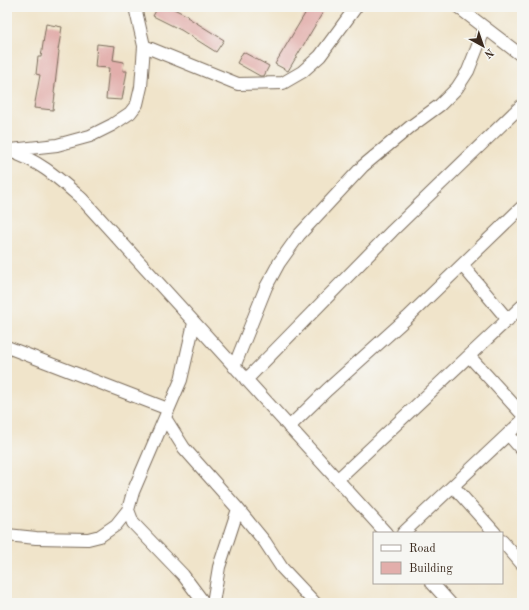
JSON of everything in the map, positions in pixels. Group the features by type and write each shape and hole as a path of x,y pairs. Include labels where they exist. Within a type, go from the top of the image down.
{"street":[{"path":"8,150 57,145 90,136 112,125 130,113 137,104 141,87 144,46 135,7"},
{"path":"144,46 238,84 283,83 302,72 320,56 356,7"},
{"path":"458,7 522,56"},
{"path":"234,367 266,287 279,263 300,235 363,166 410,127 440,105 456,88 468,71 485,28"},
{"path":"502,41 522,46"},
{"path":"246,380 392,231 522,105"},
{"path":"8,150 28,158 50,171 82,199 385,532"},
{"path":"289,427 326,390 407,318 522,207"},
{"path":"462,265 508,320"},
{"path":"338,480 522,306"},
{"path":"7,535 36,538 88,539 100,536 116,525 128,510 133,492 167,414 180,380 194,323"},
{"path":"7,347 167,414 184,448 265,542 282,568 315,603"},
{"path":"469,356 522,414"},
{"path":"404,532 522,421"},
{"path":"508,434 522,450"},
{"path":"452,486 494,532"},
{"path":"214,603 219,567 238,509"},
{"path":"128,510 133,524 183,575 204,603"},
{"path":"503,542 522,564"},
{"path":"433,584 450,603"}],"building":[{"path":"158,7 170,7 188,16 187,17 224,40 216,52 181,30 153,16"},
{"path":"309,7 326,7 288,71 275,64"},
{"path":"46,24 62,27 58,50 53,110 34,108 40,75 36,74 38,57 41,57"},
{"path":"97,44 115,46 113,60 124,62 123,71 127,71 122,100 106,99 109,68 95,67"},
{"path":"243,52 269,66 264,76 260,76 237,63"}]}
